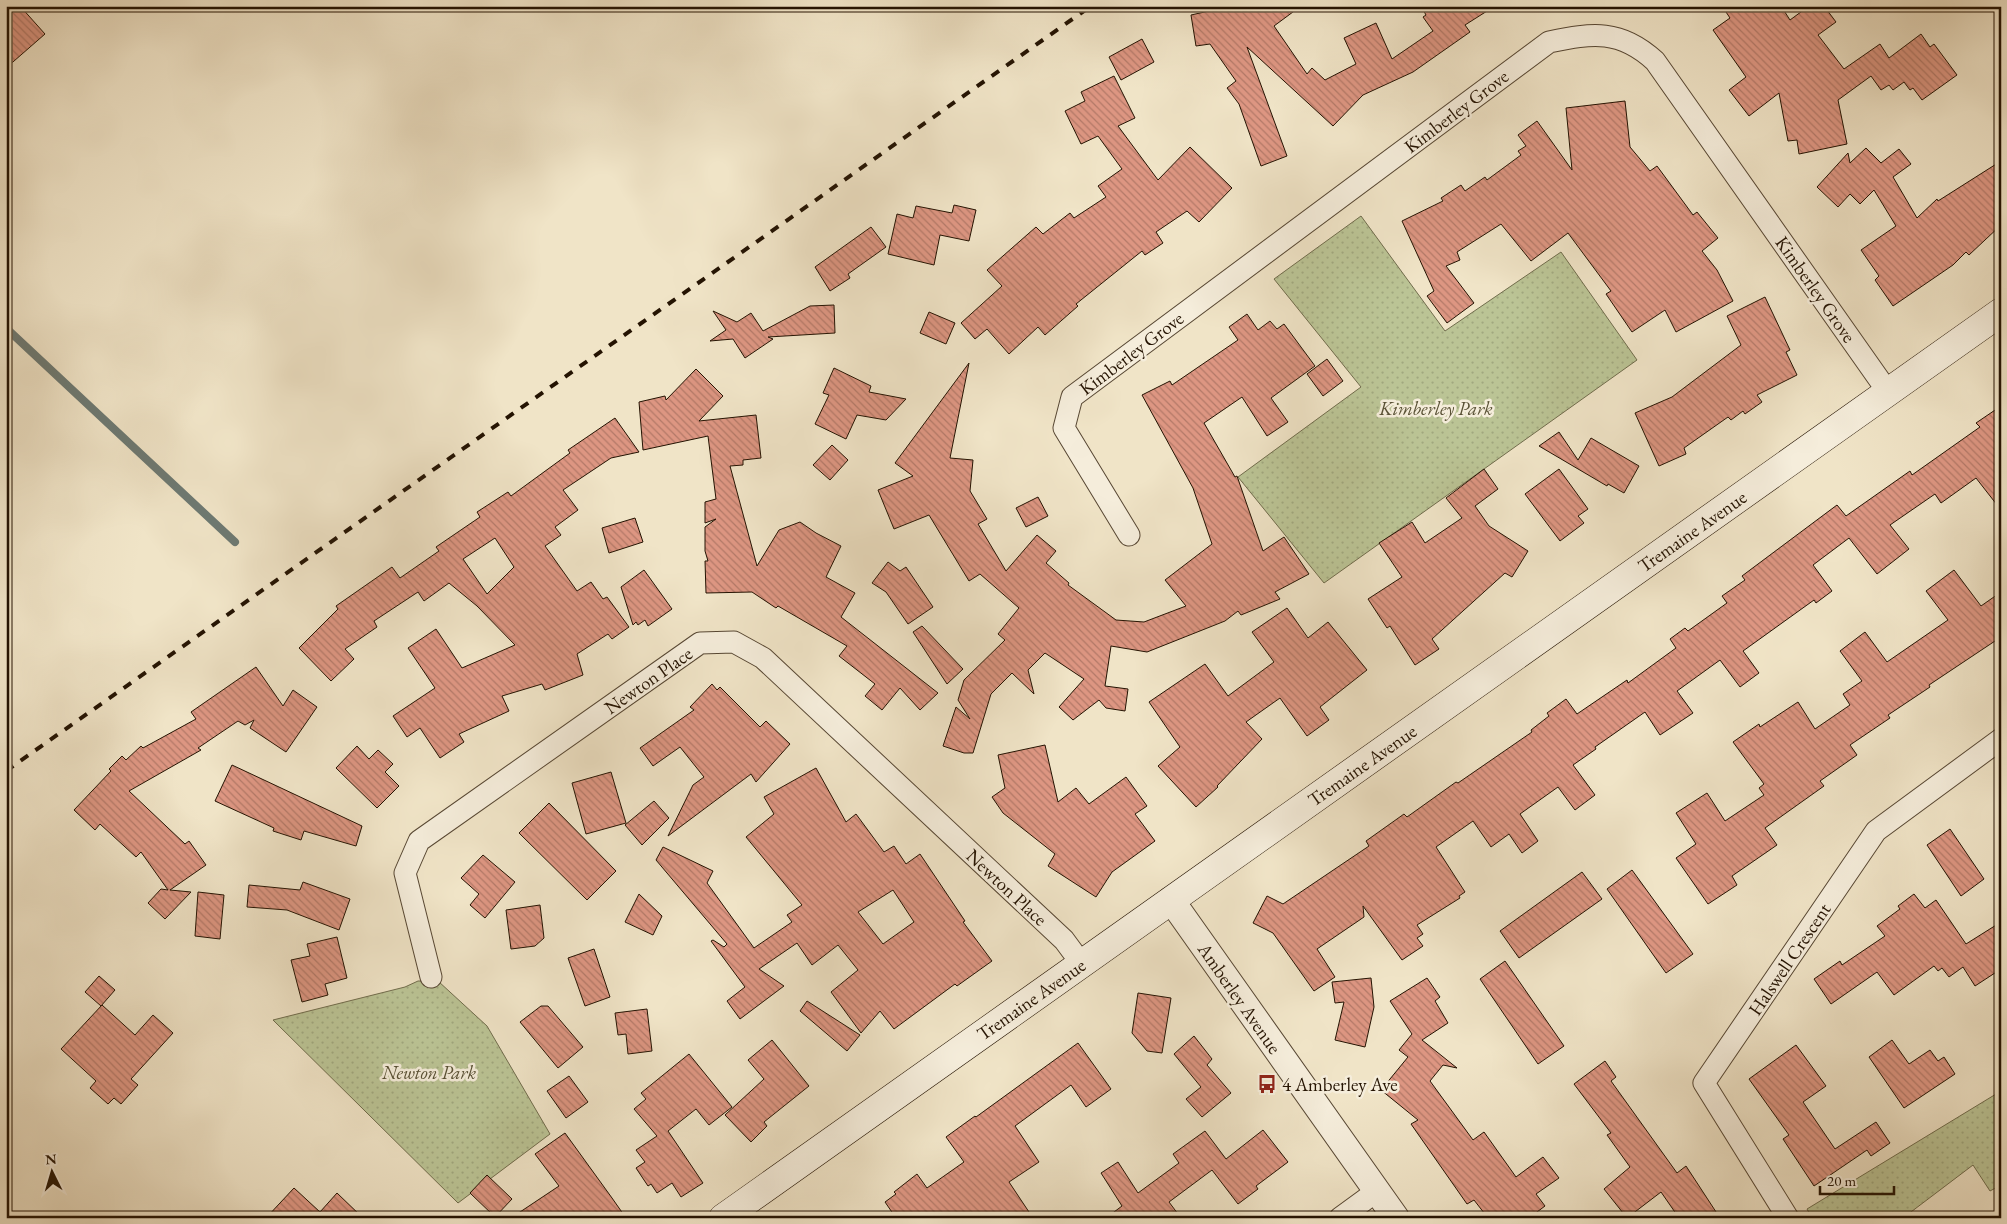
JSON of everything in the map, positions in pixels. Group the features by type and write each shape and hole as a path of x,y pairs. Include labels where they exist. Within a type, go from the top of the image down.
{"main road":[{"name":"Tremaine Avenue","path":"723,1218 2001,312"}],"street":[{"name":"Kimberley Grove","path":"1129,535 1064,428 1072,397 1549,42 1583,35 1611,36 1640,47 1656,60 1888,392"},
{"name":"Newton Place","path":"432,977 405,874 419,841 700,643 734,642 763,658 1064,940 1081,963"},
{"name":"Halswell Crescent","path":"1788,1218 1704,1083 1876,832 2001,739"},
{"name":"Amberley Avenue","path":"1170,900 1396,1218"},
{"path":"1340,1218 1377,1191"}],"green space":[{"name":"Kimberley Park","path":"1361,216 1445,331 1561,252 1637,360 1324,583 1238,477 1361,387 1274,279"},
{"name":"Newton Park","path":"418,981 438,981 487,1026 550,1134 458,1203 273,1020 405,987"},
{"path":"2001,1091 2001,1185 1990,1191 1973,1165 1903,1218 1812,1218 1807,1209"}],"building":[{"path":"6,6 20,6 45,34 6,68"},
{"path":"1204,6 1301,6 1274,26 1307,74 1312,68 1325,80 1356,64 1344,38 1376,23 1392,59 1433,31 1423,17 1426,15 1421,6 1495,6 1465,25 1470,32 1413,72 1363,95 1333,126 1247,47 1287,156 1261,166 1239,104 1227,88 1236,81 1210,44 1196,46 1191,15 1209,11"},
{"path":"1722,6 1781,6 1790,20 1809,6 1824,6 1836,22 1818,35 1844,69 1880,44 1889,58 1921,34 1930,47 1934,44 1957,75 1922,100 1913,88 1910,90 1904,82 1893,90 1889,85 1881,90 1871,76 1838,100 1847,144 1799,154 1797,140 1788,141 1779,93 1749,116 1729,90 1746,77 1713,30 1730,18"},
{"path":"1142,39 1154,62 1121,80 1109,57"},
{"path":"1114,76 1135,118 1118,126 1158,180 1190,147 1232,188 1199,222 1187,211 1156,232 1163,243 1145,255 1142,251 1076,304 1078,306 1045,335 1038,327 1009,354 987,329 975,339 961,323 1002,286 987,270 1036,227 1043,234 1070,213 1074,218 1106,197 1098,186 1122,169 1098,136 1081,144 1065,111 1085,101 1081,92"},
{"path":"1625,101 1630,147 1650,171 1657,166 1693,215 1697,212 1718,238 1702,251 1717,270 1733,301 1676,332 1665,310 1632,332 1606,294 1611,291 1568,233 1531,261 1501,224 1457,252 1460,260 1446,266 1474,303 1447,323 1427,296 1434,291 1402,221 1443,201 1441,198 1461,185 1465,191 1485,177 1487,180 1521,155 1518,151 1526,146 1518,135 1537,121 1572,170 1566,108"},
{"path":"1866,148 1881,163 1899,149 1911,164 1893,177 1917,218 1937,199 1938,201 2001,161 2001,225 1969,255 1966,252 1953,265 1893,306 1875,280 1879,276 1861,250 1896,226 1874,190 1860,204 1850,194 1838,207 1817,187 1848,153 1850,163"},
{"path":"954,205 976,210 969,241 940,235 934,265 888,254 897,214 913,218 916,206 952,213"},
{"path":"871,227 886,247 848,274 850,278 830,291 815,267"},
{"path":"1765,297 1790,350 1786,352 1797,375 1757,395 1762,402 1745,414 1743,411 1731,420 1728,417 1684,448 1686,454 1659,466 1635,413 1672,397 1741,345 1727,316"},
{"path":"834,305 835,333 768,337 773,339 745,358 733,339 710,341 726,330 713,311 737,322 751,313 763,331 810,306"},
{"path":"929,312 955,323 946,344 920,333"},
{"path":"1247,314 1258,330 1270,321 1277,329 1284,324 1315,366 1271,398 1288,422 1267,436 1242,397 1204,423 1235,477 1237,476 1263,551 1284,537 1309,574 1275,592 1280,599 1241,615 1238,611 1225,621 1147,652 1111,646 1105,686 1128,689 1125,711 1106,708 1099,700 1073,720 1059,707 1084,679 1045,653 1028,670 1034,694 1012,673 991,694 973,753 964,753 943,746 956,707 970,719 958,700 964,680 1005,640 998,634 1019,608 980,574 969,581 929,515 894,529 878,490 913,476 895,463 969,363 950,458 973,460 970,491 987,519 978,524 1006,571 1037,535 1056,551 1046,563 1069,583 1068,585 1116,620 1144,622 1186,606 1165,580 1212,544 1193,488 1142,395 1170,381 1172,385 1238,340 1229,327"},
{"path":"1327,359 1343,381 1323,396 1307,374"},
{"path":"834,368 871,386 869,392 906,399 886,420 857,415 846,439 815,424 829,395 823,393"},
{"path":"696,369 723,396 699,421 756,415 761,458 743,460 743,465 730,466 757,566 779,530 800,522 841,546 826,577 855,593 841,617 938,693 920,710 900,688 882,710 865,696 875,684 839,656 847,646 778,606 776,608 752,592 706,593 705,561 708,561 705,551 705,527 716,519 705,523 705,502 716,499 708,436 643,450 639,402 665,396 666,400"},
{"path":"2001,406 2001,510 1976,478 1941,503 1935,494 1890,525 1909,549 1877,574 1849,538 1813,565 1832,591 1816,603 1814,600 1743,651 1759,673 1740,687 1720,660 1677,691 1693,713 1660,735 1645,712 1595,747 1596,749 1573,765 1595,795 1575,810 1558,787 1520,814 1538,841 1522,853 1509,834 1491,847 1473,821 1436,847 1465,892 1459,896 1460,898 1417,925 1423,934 1417,938 1423,946 1402,960 1363,906 1364,917 1317,949 1335,977 1314,991 1273,933 1253,923 1267,896 1283,904 1369,846 1366,841 1404,814 1407,817 1532,732 1531,730 1549,716 1547,713 1566,699 1577,714 1627,680 1628,683 1676,648 1670,639 1685,628 1688,631 1727,603 1722,596 1745,580 1742,576 1837,505 1846,516 1910,471 1912,475 1980,427 1976,423"},
{"path":"615,418 639,452 611,458 563,490 578,510 555,527 561,535 545,546 577,591 591,582 603,599 607,597 629,627 612,639 608,634 577,654 583,675 545,690 542,684 502,696 509,711 459,734 464,742 440,758 420,728 407,737 393,716 435,688 408,648 436,629 462,668 515,645 477,606 449,583 424,601 418,592 374,621 377,627 345,649 354,659 331,681 299,648 338,609 336,606 392,567 400,578 439,551 436,547 480,517 477,512 508,492 511,496 570,453 568,450","holes":["495,538 514,567 487,594 463,559"]},
{"path":"1559,432 1578,460 1591,438 1639,466 1624,493 1608,484 1607,486 1539,446"},
{"path":"832,445 848,460 830,480 813,465"},
{"path":"1484,469 1498,489 1475,506 1489,526 1528,551 1512,577 1505,573 1432,639 1439,649 1415,665 1390,626 1387,628 1368,599 1402,577 1379,543 1412,522 1425,543 1462,518 1446,498"},
{"path":"1559,469 1588,509 1578,516 1584,523 1560,541 1525,494"},
{"path":"1038,497 1048,516 1026,527 1016,508"},
{"path":"635,518 643,542 609,553 602,528"},
{"path":"888,562 900,571 906,567 933,607 908,624 886,592 872,583"},
{"path":"644,570 672,609 648,626 645,620 638,625 636,622 633,625 621,587"},
{"path":"1954,570 1981,606 2001,592 2001,637 1929,685 1930,687 1888,715 1890,718 1850,745 1857,755 1820,781 1824,786 1765,828 1777,845 1732,876 1737,885 1708,904 1676,858 1696,844 1676,813 1707,793 1725,821 1764,795 1759,788 1764,784 1733,742 1759,724 1760,727 1798,702 1815,729 1850,705 1843,694 1862,681 1840,651 1865,632 1887,662 1948,620 1926,591"},
{"path":"1287,608 1308,638 1328,622 1367,670 1320,707 1329,720 1307,736 1280,698 1246,722 1262,739 1218,787 1196,807 1158,766 1180,747 1149,702 1205,664 1228,696 1274,662 1252,632"},
{"path":"922,626 963,669 947,684 913,632"},
{"path":"256,667 283,706 293,690 317,707 286,752 250,728 254,720 245,725 238,721 198,748 201,750 129,791 185,844 189,841 206,865 170,890 191,892 165,919 148,903 161,889 168,890 141,852 136,857 100,824 95,830 74,810 111,771 109,769 122,756 126,760 141,746 143,748 196,719 191,712"},
{"path":"712,684 717,690 720,687 760,727 766,721 790,744 756,782 751,774 668,836 693,785 704,777 680,747 653,766 640,748 694,710 690,707"},
{"path":"1045,745 1058,802 1076,788 1089,804 1126,777 1147,806 1135,814 1155,841 1112,872 1096,897 1048,866 1055,854 1003,813 992,797 1005,788 998,755"},
{"path":"357,746 369,759 378,750 393,764 385,772 399,786 377,808 336,768"},
{"path":"232,765 362,826 356,846 304,831 301,840 273,831 274,828 215,801"},
{"path":"816,768 846,822 856,814 884,852 894,846 906,864 920,854 965,921 963,922 992,961 957,986 955,984 894,1029 880,1011 861,1033 831,992 858,970 838,945 812,965 797,943 759,969 784,986 740,1019 727,1001 745,987 711,941 713,940 724,947 727,944 656,860 663,847 713,871 707,883 754,948 792,922 787,915 802,905 746,837 774,814 764,797","holes":["893,890 914,922 883,944 858,912"]},
{"path":"611,772 626,823 586,834 572,783"},
{"path":"654,801 669,818 642,845 625,825"},
{"path":"549,803 616,871 587,900 519,833"},
{"path":"1950,829 1984,879 1961,896 1927,845"},
{"path":"483,855 515,882 485,918 470,905 479,894 461,878"},
{"path":"1632,870 1693,954 1666,973 1607,889"},
{"path":"1582,872 1602,899 1519,958 1500,931"},
{"path":"303,882 350,899 339,930 287,910 247,907 249,885 300,890"},
{"path":"198,892 224,895 220,939 195,936"},
{"path":"639,894 662,916 653,935 625,922"},
{"path":"1914,894 1925,908 1936,900 1966,944 2001,922 2001,969 1975,986 1963,967 1949,977 1942,968 1938,971 1934,966 1894,995 1877,972 1831,1004 1814,979 1840,961 1842,965 1885,936 1877,926 1900,909 1898,906"},
{"path":"540,905 544,938 535,946 511,949 506,910"},
{"path":"337,937 347,978 325,984 328,995 302,1002 291,960 310,956 307,944"},
{"path":"594,949 610,997 585,1006 568,958"},
{"path":"1505,961 1564,1046 1538,1064 1480,979"},
{"path":"99,976 115,990 101,1006 85,992"},
{"path":"1371,978 1374,1007 1365,1047 1335,1040 1344,1002 1335,1003 1332,982"},
{"path":"1427,978 1440,997 1435,1001 1448,1023 1422,1040 1457,1068 1443,1065 1430,1081 1473,1140 1484,1132 1516,1177 1543,1157 1559,1178 1536,1194 1545,1206 1529,1218 1488,1218 1474,1200 1467,1204 1411,1124 1418,1120 1381,1090 1408,1057 1399,1050 1412,1034 1390,1001"},
{"path":"1138,993 1171,998 1162,1053 1147,1051 1132,1033"},
{"path":"807,1001 860,1035 847,1051 800,1011"},
{"path":"102,1005 135,1035 153,1015 173,1033 131,1079 138,1085 121,1104 114,1098 108,1104 90,1088 96,1081 61,1049"},
{"path":"541,1006 548,1006 583,1047 558,1068 520,1022"},
{"path":"647,1009 652,1051 628,1054 626,1034 618,1035 615,1013"},
{"path":"1194,1036 1212,1059 1207,1065 1231,1093 1202,1117 1186,1099 1201,1087 1174,1054"},
{"path":"772,1040 809,1086 764,1122 767,1126 751,1142 725,1115 764,1079 748,1060"},
{"path":"1892,1040 1909,1064 1930,1050 1938,1061 1944,1057 1955,1074 1904,1108 1869,1057"},
{"path":"1078,1043 1111,1089 1086,1107 1071,1085 1015,1126 1039,1162 1009,1182 1033,1218 896,1218 885,1202 896,1194 894,1192 917,1174 927,1188 964,1162 946,1137"},
{"path":"1796,1045 1826,1086 1803,1102 1835,1149 1876,1122 1890,1143 1871,1156 1867,1150 1814,1186 1783,1139 1789,1135 1749,1079"},
{"path":"689,1054 732,1107 709,1125 696,1109 668,1131 703,1183 681,1197 672,1183 657,1193 651,1184 648,1186 636,1168 645,1162 636,1150 657,1136 634,1109 646,1099 641,1093"},
{"path":"1605,1061 1616,1077 1611,1081 1677,1173 1686,1166 1720,1218 1679,1218 1661,1192 1627,1218 1604,1189 1630,1167 1607,1135 1611,1133 1574,1084"},
{"path":"569,1076 588,1102 566,1118 547,1091"},
{"path":"1263,1130 1288,1162 1256,1186 1258,1189 1238,1204 1212,1170 1169,1202 1181,1218 1106,1218 1122,1206 1101,1173 1118,1162 1138,1193 1179,1163 1173,1154 1205,1131 1226,1159"},
{"path":"565,1133 626,1218 511,1218 559,1186 535,1154"},
{"path":"487,1175 512,1199 495,1217 470,1193"},
{"path":"294,1188 320,1212 337,1193 363,1218 266,1218"}],"waterway":[{"path":"6,328 235,542"}],"railway":[{"path":"6,771 1091,6"}],"place":[{"name":"4 Amberley Ave","path":"1267,1084"}]}
